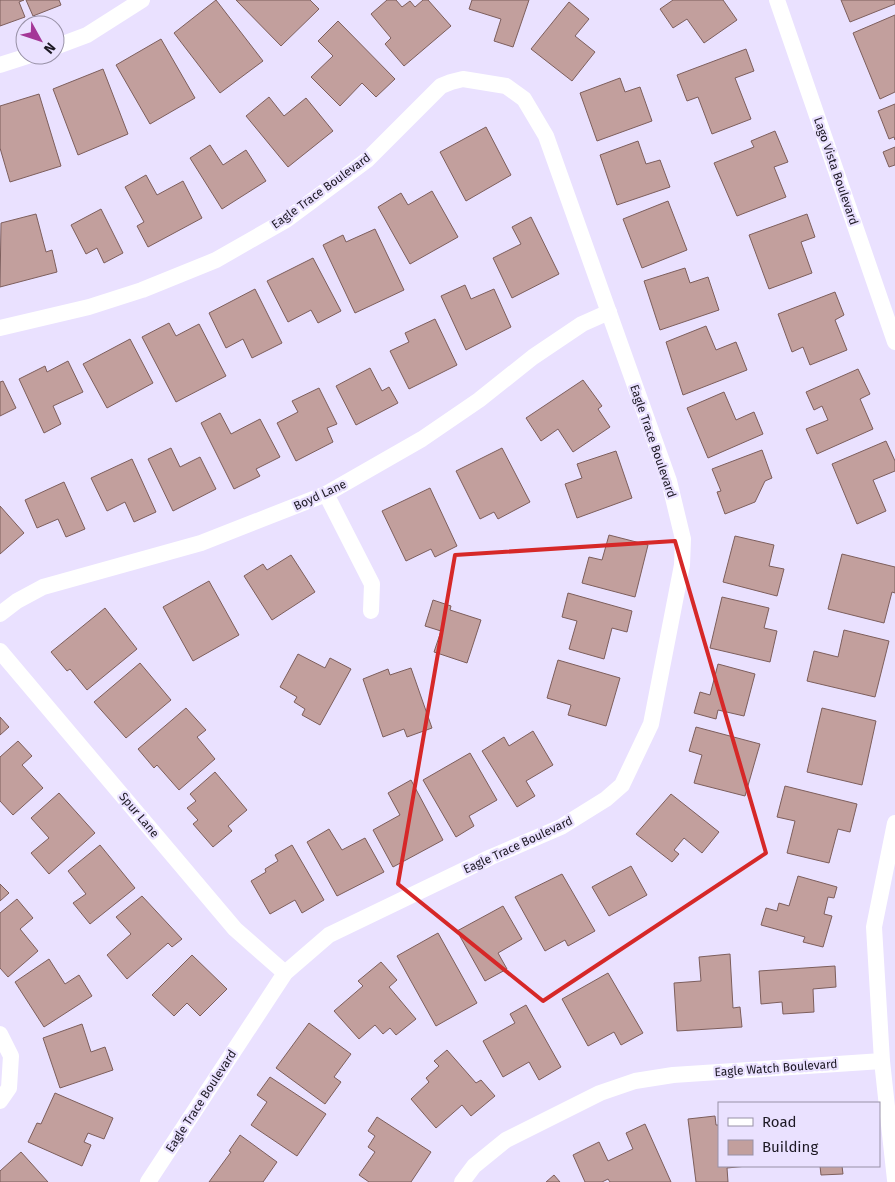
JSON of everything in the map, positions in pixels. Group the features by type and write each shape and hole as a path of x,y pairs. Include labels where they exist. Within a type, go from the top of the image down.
{"street":[{"path":"65,43 87,35 142,0"},
{"name":"Lago Vista Boulevard","path":"777,0 895,342"},
{"path":"0,65 15,60"},
{"name":"Eagle Trace Boulevard","path":"0,328 98,304 142,290 216,260 293,214 367,160 441,86 463,80 506,86 524,100 536,116 546,136 642,411 669,481 683,539 682,565 650,724 638,756 622,785 606,799 561,827 491,857 329,935 286,973 148,1182"},
{"name":"Boyd Lane","path":"0,614 16,601 44,587 200,543 326,494 422,439 479,400 533,357 582,324 609,312"},
{"path":"326,494 372,584 370,611"},
{"name":"Spur Lane","path":"0,651 236,929 286,973"},
{"path":"895,823 874,927 882,1061 895,1180"},
{"path":"0,1034 11,1056 9,1088 0,1101"},
{"name":"Eagle Watch Boulevard","path":"462,1182 474,1166 506,1140 600,1093 635,1082 673,1075 882,1061"}],"highlighted area":[{"path":"675,541 766,853 543,1001 398,884 455,555"}],"building":[{"path":"0,0 24,0 19,2 24,15 15,15 15,21 0,26"},
{"path":"26,0 59,0 61,5 33,15"},
{"path":"216,0 263,61 220,93 174,33"},
{"path":"236,0 310,0 319,9 281,46"},
{"path":"387,0 396,0 402,7 410,1 415,7 423,0 428,0 451,26 404,66 385,44 391,38 371,14"},
{"path":"472,0 529,0 513,47 494,41 501,19 469,9"},
{"path":"673,0 723,0 737,20 704,43 687,19 673,28 660,9"},
{"path":"841,0 895,0 895,4 850,22"},
{"path":"569,2 589,19 575,36 595,52 572,81 531,49"},
{"path":"895,15 895,92 880,99 853,33"},
{"path":"338,21 395,79 376,97 362,83 340,106 311,77 333,56 318,41"},
{"path":"161,39 195,98 150,124 116,65"},
{"path":"746,49 754,71 735,78 751,119 712,134 698,97 687,101 677,75"},
{"path":"103,69 128,134 78,155 53,89"},
{"path":"620,78 625,92 640,87 652,121 597,141 580,93"},
{"path":"39,94 61,166 10,182 0,148 0,106"},
{"path":"269,97 284,116 306,98 333,131 288,167 246,116"},
{"path":"895,104 895,140 894,137 889,139 878,111"},
{"path":"486,127 511,175 466,201 440,152"},
{"path":"775,131 788,162 774,167 786,197 737,216 714,163 754,147 751,141"},
{"path":"638,141 646,164 660,160 670,187 617,205 600,155"},
{"path":"210,145 223,165 246,150 266,181 222,209 190,158"},
{"path":"895,147 895,165 889,167 883,152"},
{"path":"146,175 157,195 183,181 202,218 148,247 137,226 144,222 125,187"},
{"path":"432,191 458,237 410,264 378,207 401,193 408,205"},
{"path":"668,201 687,250 642,268 623,219"},
{"path":"101,209 123,253 104,263 97,248 86,254 71,225"},
{"path":"36,214 46,252 52,250 57,272 0,287 1,223"},
{"path":"807,214 815,237 801,242 812,273 769,289 749,235"},
{"path":"531,217 559,274 512,298 493,258 521,244 512,227"},
{"path":"375,229 404,290 355,313 323,245 343,235 346,242"},
{"path":"313,258 341,311 318,323 311,310 288,322 267,281"},
{"path":"685,268 690,283 708,277 719,310 660,330 644,281"},
{"path":"465,285 471,299 494,289 511,327 466,350 441,296"},
{"path":"255,289 282,343 252,358 243,339 226,348 209,313"},
{"path":"835,292 844,315 835,320 847,350 810,365 803,347 792,352 778,314"},
{"path":"435,319 457,365 409,389 390,351 409,342 405,333"},
{"path":"169,323 176,336 199,324 226,376 176,402 142,337"},
{"path":"706,326 716,350 736,342 747,370 683,395 666,342"},
{"path":"130,339 153,383 107,408 83,364"},
{"path":"68,361 83,392 53,406 61,424 44,433 19,379 45,366 47,372"},
{"path":"370,368 382,391 389,387 398,403 356,425 336,386"},
{"path":"858,369 870,394 860,399 873,429 817,454 806,429 828,420 822,406 814,410 806,392"},
{"path":"583,380 602,406 598,409 610,427 573,452 558,429 541,441 526,418"},
{"path":"3,381 16,408 0,416 0,382"},
{"path":"319,388 337,424 327,428 333,442 296,461 277,423 298,412 292,401"},
{"path":"724,392 736,420 754,412 763,434 708,458 687,408"},
{"path":"220,413 231,434 260,419 280,457 256,469 260,476 234,489 201,423"},
{"path":"886,441 895,461 895,471 873,480 886,511 857,524 832,464"},
{"path":"171,448 180,467 200,457 216,489 173,511 148,459"},
{"path":"502,448 530,502 498,519 494,512 480,519 456,471"},
{"path":"762,450 772,478 765,481 755,502 725,514 717,492 721,491 712,469"},
{"path":"616,451 632,498 577,518 565,484 582,478 577,464"},
{"path":"132,459 156,512 134,522 125,502 107,511 91,478"},
{"path":"64,482 85,529 66,537 58,519 37,528 25,500"},
{"path":"430,488 457,546 435,557 431,549 406,561 382,511"},
{"path":"0,506 24,533 0,554"},
{"path":"609,535 648,545 635,597 582,583 589,557 602,560"},
{"path":"735,536 774,545 769,566 784,569 777,596 723,582"},
{"path":"842,554 895,567 895,593 892,592 884,623 828,609"},
{"path":"291,555 315,592 272,620 244,576 263,564 267,570"},
{"path":"209,581 239,635 193,661 163,607"},
{"path":"568,593 632,611 627,632 612,628 604,659 569,649 577,621 562,617"},
{"path":"722,597 769,608 764,628 777,631 770,662 710,648"},
{"path":"433,600 451,606 450,610 481,620 467,663 434,652 441,631 425,626"},
{"path":"105,608 137,649 87,690 70,669 67,671 51,652"},
{"path":"844,630 889,641 875,697 807,681 814,651 838,657"},
{"path":"298,654 325,668 330,658 351,669 320,725 302,715 305,709 294,702 297,697 280,687"},
{"path":"558,660 620,678 606,726 568,715 571,705 547,698"},
{"path":"140,663 171,700 126,738 94,702"},
{"path":"718,664 755,674 744,716 718,710 716,719 694,713 700,692 710,695"},
{"path":"411,668 432,728 407,737 404,729 383,737 363,679 388,669 390,675"},
{"path":"186,708 206,730 197,737 215,759 179,790 157,765 154,768 138,749"},
{"path":"822,708 876,721 862,785 807,772"},
{"path":"0,717 9,727 0,735"},
{"path":"696,727 760,744 745,796 694,783 702,755 689,751"},
{"path":"533,731 553,765 526,781 535,796 517,807 482,751 504,737 509,746"},
{"path":"18,741 32,756 22,765 43,788 13,815 0,801 0,757"},
{"path":"470,753 497,800 469,816 474,826 456,837 423,780"},
{"path":"215,772 247,810 228,826 232,831 213,847 193,824 198,820 187,808 196,801 190,794"},
{"path":"411,780 443,840 393,867 373,830 400,815 388,793"},
{"path":"785,786 857,804 850,832 838,829 829,863 787,853 795,821 777,817"},
{"path":"59,793 95,833 49,874 31,853 49,838 31,818"},
{"path":"671,794 719,832 702,853 684,838 674,850 679,854 672,862 636,834"},
{"path":"329,829 342,850 365,838 384,872 337,896 307,842"},
{"path":"100,845 135,888 90,924 73,903 86,894 68,871"},
{"path":"292,845 324,900 302,913 295,900 270,914 251,881 266,872 265,869 278,861 275,855"},
{"path":"631,866 647,895 609,916 592,887"},
{"path":"562,874 595,931 568,946 565,940 545,951 515,897"},
{"path":"798,876 837,887 834,898 828,897 824,914 832,916 823,947 803,942 805,937 761,925 766,908 777,911 779,903 789,906"},
{"path":"0,884 9,893 0,901"},
{"path":"142,896 182,939 172,947 168,943 127,979 107,955 131,934 116,917"},
{"path":"17,899 33,918 20,929 38,951 8,977 0,968 0,913"},
{"path":"503,906 522,939 498,953 507,969 485,981 457,931"},
{"path":"438,933 477,1003 436,1026 397,956"},
{"path":"730,954 733,1008 740,1007 742,1027 677,1031 674,983 701,981 699,957"},
{"path":"192,955 227,989 200,1016 187,1003 174,1016 152,995"},
{"path":"49,959 65,984 79,975 92,996 44,1027 15,982"},
{"path":"381,962 397,980 389,987 416,1019 396,1035 390,1028 383,1034 375,1025 359,1039 334,1011 363,986 358,981"},
{"path":"835,966 836,987 813,989 814,1012 783,1014 782,1002 761,1004 759,971"},
{"path":"608,973 643,1033 621,1045 614,1032 588,1046 562,999"},
{"path":"526,1005 561,1067 539,1080 529,1062 503,1077 483,1041 515,1023 510,1014"},
{"path":"309,1023 351,1054 334,1077 341,1082 325,1104 276,1068"},
{"path":"82,1024 91,1052 105,1047 113,1070 60,1088 43,1038"},
{"path":"447,1050 476,1083 481,1080 495,1096 471,1116 462,1105 436,1128 411,1099 429,1082 426,1078 439,1066 434,1061"},
{"path":"270,1077 326,1114 297,1156 251,1125 267,1102 257,1095"},
{"path":"55,1093 113,1118 104,1139 88,1133 84,1142 91,1145 82,1166 28,1142 37,1123 41,1124"},
{"path":"715,1116 716,1125 718,1125 718,1167 737,1167 727,1168 728,1182 696,1182 688,1119"},
{"path":"377,1117 431,1152 411,1182 369,1182 359,1175 375,1152 368,1147 375,1136 368,1131"},
{"path":"645,1124 671,1182 610,1182 608,1179 602,1182 585,1182 573,1155 599,1142 608,1161 633,1149 626,1133"},
{"path":"240,1135 277,1162 263,1182 209,1182 231,1152 229,1151"},
{"path":"21,1152 48,1182 0,1182 0,1171"},
{"path":"820,1167 842,1167 843,1174 821,1175"},
{"path":"554,1175 560,1182 546,1182"}]}
